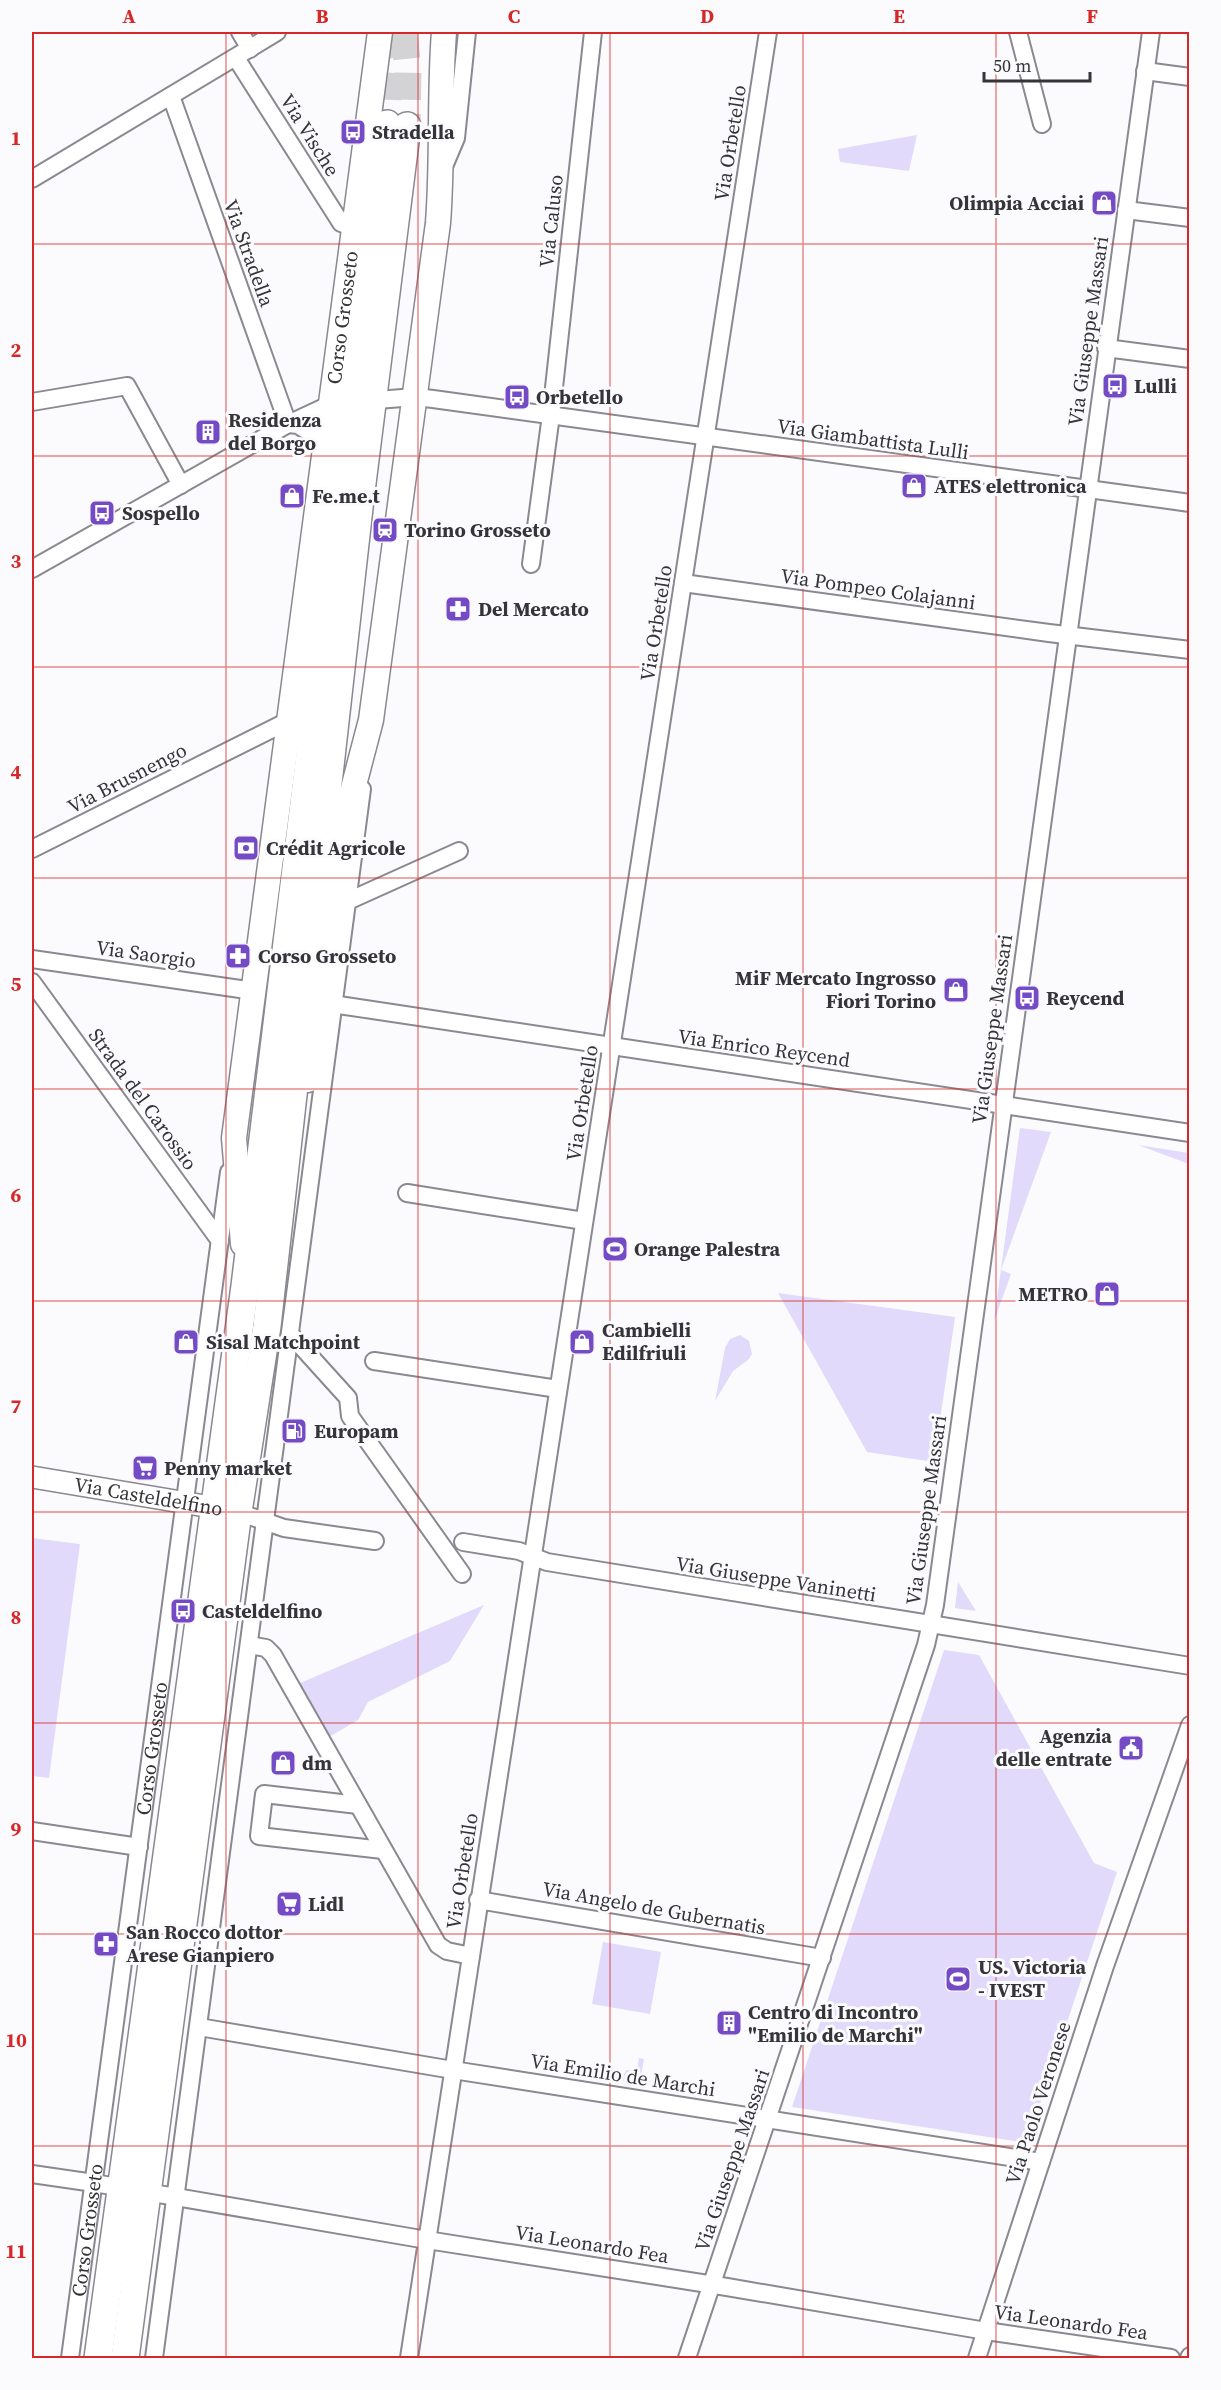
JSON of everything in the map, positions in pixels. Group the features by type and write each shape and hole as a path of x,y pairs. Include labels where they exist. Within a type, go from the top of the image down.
{"main road":[{"name":"Corso Grosseto","path":"268,1319 352,402 354,228 380,32"},
{"name":"Corso Grosseto","path":"227,1510 283,1257 344,824 371,720 438,223 442,174 440,77 444,32"},
{"path":"352,402 397,125"},
{"name":"Corso Grosseto","path":"245,1286 234,1138 326,443 352,402"},
{"name":"Corso Grosseto","path":"125,2358 135,2191 227,1510 245,1286 352,402"},
{"name":"Corso Grosseto","path":"98,2358 135,2191"}],"street":[{"name":"Via Vische","path":"240,32 243,53 341,223 354,228"},
{"path":"32,179 277,32"},
{"name":"Corso Grosseto","path":"442,174 456,138 467,32"},
{"name":"Via Caluso","path":"550,415 593,32"},
{"name":"Via Orbetello","path":"409,2358 768,32"},
{"path":"1018,32 1042,124"},
{"name":"Via Giuseppe Massari","path":"687,2358 822,1958 931,1624 1151,32"},
{"path":"1145,71 1190,77"},
{"name":"Via Stradella","path":"171,96 288,424"},
{"path":"1126,210 1190,218"},
{"path":"1106,348 1190,359"},
{"path":"32,402 127,386 181,485"},
{"name":"Via Giambattista Lulli","path":"352,402 415,397 1190,503"},
{"path":"32,568 288,424 352,402"},
{"path":"531,564 550,415"},
{"path":"288,424 298,425 326,443"},
{"name":"Via Pompeo Colajanni","path":"683,583 1068,636"},
{"path":"1068,636 1190,650"},
{"name":"Via Brusnengo","path":"32,849 290,720"},
{"name":"Corso Grosseto","path":"154,2358 371,720"},
{"name":"Via Brusnengo","path":"241,744 275,744 286,751"},
{"path":"348,901 459,851"},
{"name":"Via Saorgio","path":"32,959 254,991"},
{"name":"Strada del Carossio","path":"32,982 220,1241"},
{"name":"Via Enrico Reycend","path":"332,1004 1190,1133"},
{"name":"Corso Grosseto","path":"70,2358 234,1138"},
{"path":"407,1193 584,1221"},
{"path":"291,1335 348,1398 350,1416 462,1575"},
{"path":"374,1361 558,1389"},
{"name":"Via Casteldelfino","path":"32,1477 227,1510 266,1523"},
{"path":"266,1523 284,1528 375,1541"},
{"name":"Via Giuseppe Vaninetti","path":"463,1542 519,1551 547,1562 1190,1666"},
{"path":"249,1645 271,1651 440,1948 447,1952 471,1956"},
{"name":"Via Paolo Veronese","path":"977,2358 1131,1890 1190,1725"},
{"path":"358,1805 264,1794 259,1836 383,1850"},
{"path":"32,1831 139,1847"},
{"name":"Via Angelo de Gubernatis","path":"478,1900 822,1958"},
{"name":"Via Emilio de Marchi","path":"199,2027 453,2070 1041,2162"},
{"name":"Via Leonardo Fea","path":"32,2174 427,2240 712,2284 986,2331 1171,2358"}],"shaded area":[{"path":"917,135 909,171 840,162 838,149"},
{"path":"1020,1128 1051,1132 1001,1270 1011,1274 994,1321"},
{"path":"1138,1145 1189,1153 1189,1164"},
{"path":"778,1293 955,1317 934,1462 867,1452"},
{"path":"740,1335 749,1341 752,1354 748,1360 733,1371 715,1401 725,1348 730,1339"},
{"path":"32,1538 80,1544 49,1778 32,1776"},
{"path":"958,1582 976,1611 955,1608"},
{"path":"484,1605 450,1661 368,1702 358,1720 322,1741 300,1683"},
{"name":"US. Victoria - IVEST","path":"944,1650 979,1655 1094,1863 1117,1872 1027,2143 792,2107"},
{"path":"603,1942 661,1952 650,2014 592,2004"},
{"path":"639,2058 644,2059 641,2076 633,2082 618,2080 623,2077 626,2070 637,2071"}],"tunnel":[{"path":"384,32 389,70 387,124"},
{"path":"404,32 408,70 407,126"}],"place":[{"name":"Stradella","path":"353,132"},
{"name":"Olimpia Acciai","path":"1104,203"},
{"name":"Lulli","path":"1115,386"},
{"name":"Orbetello","path":"517,397"},
{"name":"Residenza del Borgo","path":"208,432"},
{"name":"ATES elettronica","path":"914,486"},
{"name":"Fe.me.t","path":"292,496"},
{"name":"Sospello","path":"102,513"},
{"name":"Torino Grosseto","path":"385,530"},
{"name":"Del Mercato","path":"458,609"},
{"name":"Crédit Agricole","path":"246,848"},
{"name":"Corso Grosseto","path":"238,956"},
{"name":"MiF Mercato Ingrosso Fiori Torino","path":"956,990"},
{"name":"Reycend","path":"1027,998"},
{"name":"Orange Palestra","path":"615,1249"},
{"name":"METRO","path":"1107,1294"},
{"name":"Sisal Matchpoint","path":"186,1342"},
{"name":"Cambielli Edilfriuli","path":"582,1342"},
{"name":"Europam","path":"294,1431"},
{"name":"Penny market","path":"145,1468"},
{"name":"Casteldelfino","path":"183,1611"},
{"name":"Agenzia delle entrate","path":"1131,1748"},
{"name":"dm","path":"283,1763"},
{"name":"Lidl","path":"289,1904"},
{"name":"San Rocco dottor Arese Gianpiero","path":"106,1944"},
{"name":"US. Victoria - IVEST","path":"958,1979"},
{"name":"Centro di Incontro \"Emilio de Marchi\"","path":"729,2023"}]}
